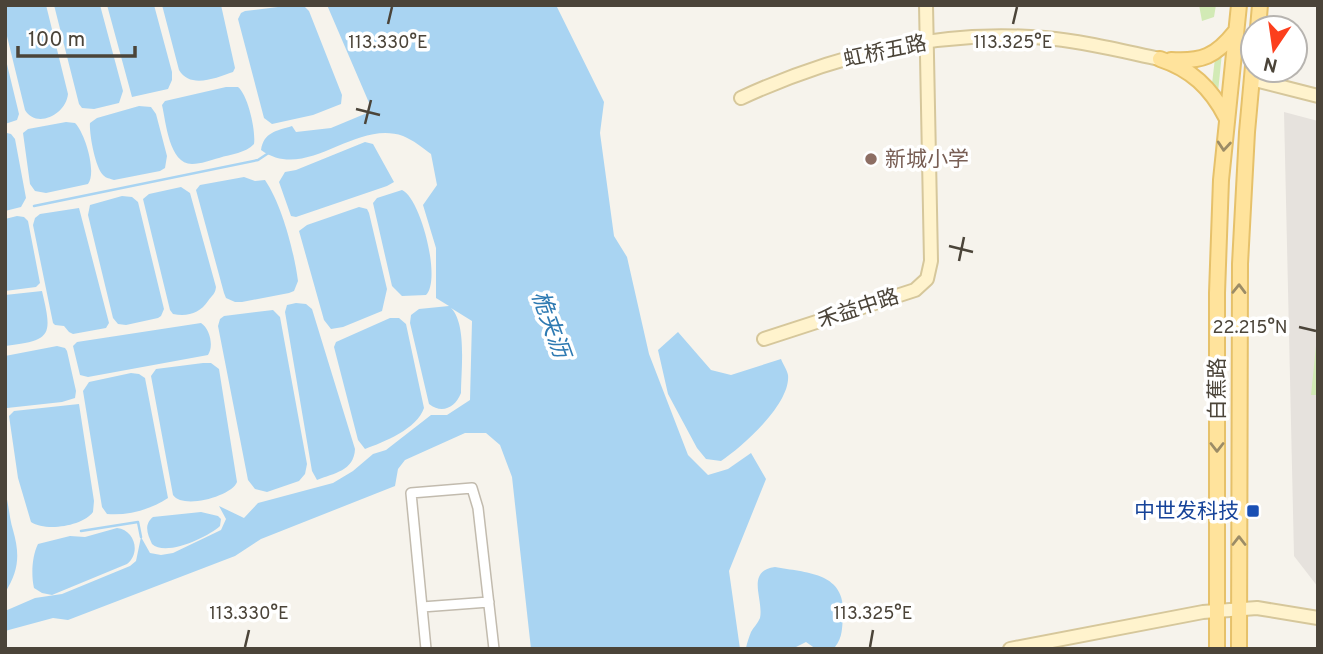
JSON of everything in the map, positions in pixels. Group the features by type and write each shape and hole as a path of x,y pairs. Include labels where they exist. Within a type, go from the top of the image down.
{"main road":[{"name":"白蕉路","path":"1217,649 1210,612 1217,293 1221,180 1239,5"},
{"path":"1160,59 1204,59 1218,51 1235,31"},
{"path":"1160,59 1173,63 1201,81 1212,93 1226,117"},
{"name":"白蕉路","path":"1239,649 1240,264 1251,84"}],"street":[{"name":"禾益中路","path":"764,339 915,290 927,279 931,261 926,5"},
{"name":"虹桥五路","path":"741,98 786,77 833,62 881,49 928,41 1045,37 1160,59"},
{"path":"1285,84 1318,96"},
{"path":"426,649 411,493 472,488 478,508 494,649"},
{"path":"422,607 489,602"},
{"path":"1010,649 1210,612 1257,608 1318,618"}],"shaded area":[{"path":"1284,112 1318,121 1318,587 1294,556"}],"green space":[{"path":"1199,5 1216,5 1214,17 1202,21"},
{"path":"1222,53 1218,92 1212,84 1215,58"},
{"path":"1318,326 1318,395 1311,395"}],"water":[{"path":"5,5 46,5 68,94 62,108 50,117 36,118 25,110 5,28"},
{"path":"54,5 100,5 123,91 119,103 94,109 82,108 79,104"},
{"path":"107,5 154,5 172,72 168,89 132,97"},
{"path":"162,5 221,5 235,68 233,72 196,81 184,76 179,70"},
{"name":"桅夹沥","path":"327,5 556,5 604,102 600,133 614,236 627,257 649,354 688,455 708,475 728,469 751,453 766,479 729,571 740,649 531,649 512,477 500,445 486,433 465,433 405,460 398,469 395,486 261,539 235,556 68,620 53,618 5,631 5,611 35,598 62,594 130,566 136,561 141,537 150,553 173,553 221,530 226,519 219,506 244,518 258,503 333,483 373,454 386,450 431,415 447,415 470,400 472,321 451,308 456,315 461,336 461,393 452,406 443,409 429,404 410,323 411,315 419,309 449,306 436,298 436,248 423,205 437,185 431,154 403,136 385,133 367,136 313,156 296,159 278,158 261,150 265,139 281,129 292,126 296,132 331,128 367,113 370,105"},
{"path":"304,6 309,11 342,95 341,104 313,115 272,124 264,118 238,19 245,11"},
{"path":"5,56 19,114 17,120 5,124"},
{"path":"226,87 238,87 245,97 252,122 254,144 243,151 206,162 184,162 173,150 162,105 165,101"},
{"path":"139,106 151,107 156,114 167,156 165,168 114,180 107,178 100,171 95,158 90,123 97,118"},
{"path":"66,122 75,123 86,144 91,171 88,184 46,193 35,191 30,184 23,133 28,129"},
{"path":"5,134 15,139 26,198 21,207 5,211"},
{"path":"365,142 373,144 394,182 296,217 291,216 279,182 285,172"},
{"path":"244,177 255,181 265,180 271,190 286,229 298,281 294,291 289,293 235,302 226,298 224,293 196,190 200,185"},
{"path":"181,187 190,193 216,287 201,309 184,315 173,314 170,310 143,199 149,194"},
{"path":"402,190 416,207 427,239 432,273 426,295 402,296 392,286 373,203 377,198"},
{"path":"122,196 132,197 138,202 164,309 158,318 126,325 118,324 113,318 88,215 90,205"},
{"path":"359,207 367,209 369,213 387,289 382,311 343,327 331,329 324,320 299,231 307,225"},
{"path":"79,208 109,323 106,328 73,334 64,326 53,323 33,225 40,214"},
{"path":"17,216 28,221 40,283 36,287 5,291 5,219"},
{"path":"42,291 47,318 45,334 32,341 5,346 5,295"},
{"path":"306,304 312,309 355,449 347,467 317,480 312,471 285,312 287,305"},
{"path":"273,310 280,317 307,464 305,474 299,481 267,492 255,489 248,480 218,326 224,316"},
{"path":"390,318 399,318 406,324 424,408 420,416 407,428 365,449 358,440 334,347 336,342"},
{"path":"201,323 210,338 208,355 88,377 80,375 73,346 77,342"},
{"path":"678,332 711,370 731,375 781,359 788,375 782,399 764,424 721,461 706,459 697,448 668,394 658,350"},
{"path":"57,346 67,351 76,391 75,398 7,408 5,356"},
{"path":"211,363 219,369 237,482 217,496 187,501 173,495 151,376 156,369"},
{"path":"131,373 145,378 168,498 139,511 107,514 102,507 83,391 89,382"},
{"path":"79,404 94,501 93,512 73,524 55,527 38,525 31,522 18,478 9,416 14,411"},
{"path":"5,492 17,555 16,570 5,593"},
{"path":"201,512 218,516 221,519 220,526 197,540 177,547 158,547 152,544 147,527 153,517"},
{"path":"117,528 128,533 134,543 134,554 127,564 52,595 34,588 34,554 38,544 70,536 85,537"},
{"path":"775,567 822,577 838,590 843,615 841,636 835,647 816,649 806,642 792,649 746,648 751,632 760,618 758,580 766,570"}],"waterway":[{"path":"34,206 258,160 270,152"},
{"path":"81,531 138,522 141,537"}],"place":[{"name":"新城小学","path":"871,159"},
{"name":"中世发科技","path":"1253,511"}]}
